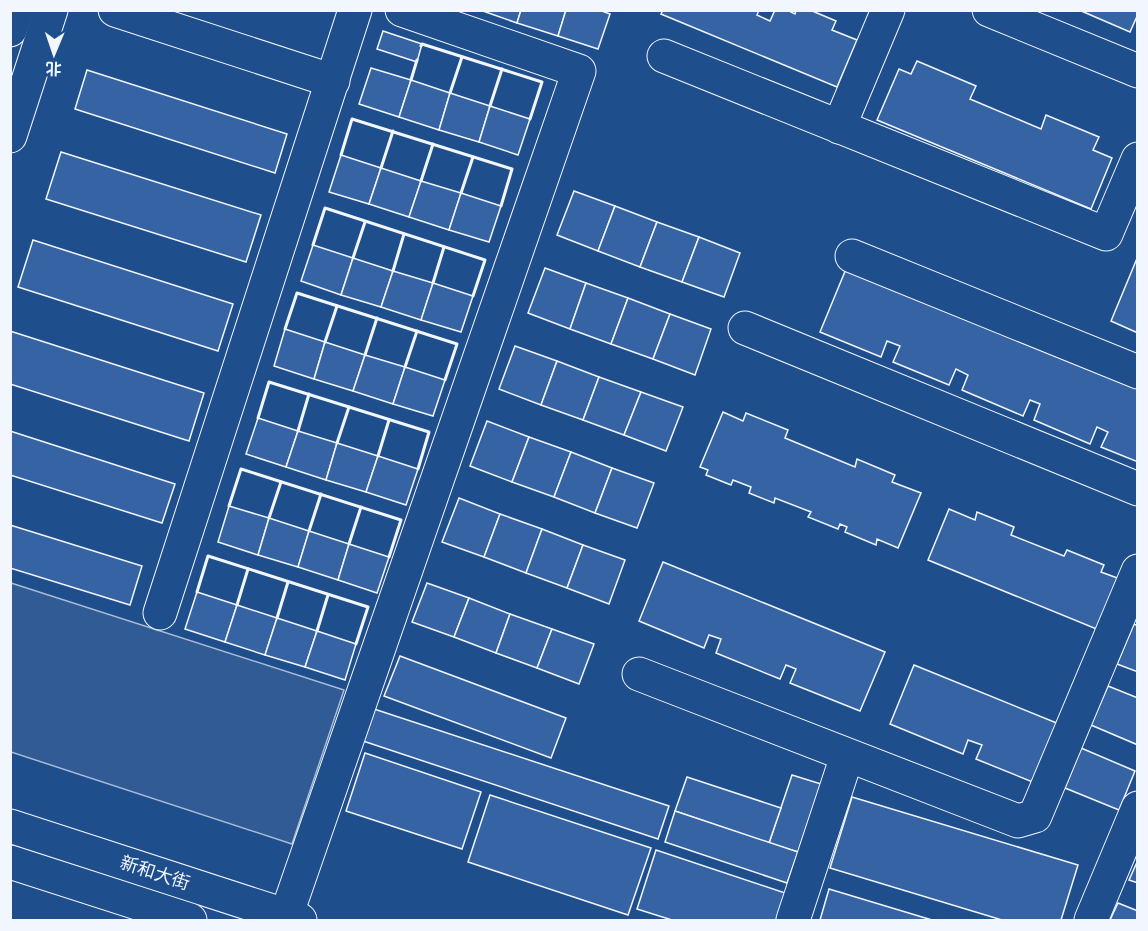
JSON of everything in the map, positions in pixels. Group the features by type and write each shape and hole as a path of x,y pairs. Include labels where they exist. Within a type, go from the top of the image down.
{"street":[{"path":"10,30 17,10"},
{"path":"10,136 51,10"},
{"path":"115,10 333,81"},
{"path":"160,613 356,10"},
{"path":"293,918 579,71 402,10"},
{"path":"839,127 888,10"},
{"path":"989,10 1137,69"},
{"path":"664,57 1106,234 1137,159"},
{"path":"852,256 1137,372"},
{"path":"745,328 1137,489"},
{"path":"639,674 1018,821 1035,816 1137,571"},
{"path":"793,921 847,756"},
{"path":"1091,921 1137,808"},
{"name":"新和大街","path":"10,826 293,918"},
{"name":"新和大街","path":"10,862 190,921"}],"shaded area":[{"path":"11,583 344,690 292,844 11,752"}],"building":[{"path":"480,10 521,10 517,23"},
{"path":"521,10 566,10 558,36 517,23"},
{"path":"566,10 599,10 610,14 598,49 558,36"},
{"path":"663,10 759,10 757,15 770,21 775,10 787,10 795,14 796,10 810,10 836,21 832,30 857,40 837,87 661,14"},
{"path":"1079,10 1138,10 1138,14 1130,32"},
{"path":"383,31 422,44 417,62 377,49"},
{"path":"917,61 976,86 970,99 1041,129 1046,115 1099,137 1093,150 1112,158 1091,209 877,120 899,69 911,74"},
{"path":"371,68 411,80 399,117 359,104"},
{"path":"87,70 287,134 275,173 75,109"},
{"path":"411,80 450,93 439,130 399,117"},
{"path":"450,93 490,106 479,142 439,130"},
{"path":"490,106 530,119 518,155 479,142"},
{"path":"61,152 261,215 246,262 46,199"},
{"path":"341,155 381,168 369,204 329,192"},
{"path":"381,168 421,181 409,217 369,204"},
{"path":"421,181 461,193 449,230 409,217"},
{"path":"574,191 615,206 598,251 557,235"},
{"path":"461,193 501,206 489,242 449,230"},
{"path":"615,206 657,222 640,267 598,251"},
{"path":"657,222 699,237 682,282 640,267"},
{"path":"699,237 740,253 724,297 682,282"},
{"path":"33,240 233,304 218,351 18,287"},
{"path":"313,245 353,258 341,295 301,281"},
{"path":"1138,256 1138,333 1111,321"},
{"path":"353,258 393,271 381,307 341,295"},
{"path":"545,268 586,283 570,329 528,313"},
{"path":"846,269 1138,382 1138,462 1101,447 1108,432 1097,427 1090,444 1034,420 1040,404 1030,400 1023,416 962,390 968,375 956,369 949,385 893,362 900,346 887,341 881,357 820,332"},
{"path":"393,271 433,283 421,320 381,307"},
{"path":"433,283 473,296 461,332 421,320"},
{"path":"586,283 628,298 611,344 570,329"},
{"path":"628,298 670,314 653,359 611,344"},
{"path":"670,314 711,329 695,375 653,359"},
{"path":"285,329 325,342 314,379 274,366"},
{"path":"10,331 204,393 189,441 10,384"},
{"path":"325,342 365,355 353,391 314,379"},
{"path":"515,346 557,361 541,405 499,389"},
{"path":"365,355 405,367 393,404 353,391"},
{"path":"557,361 599,377 583,420 541,405"},
{"path":"405,367 445,380 433,416 393,404"},
{"path":"599,377 641,392 624,435 583,420"},
{"path":"641,392 683,407 666,451 624,435"},
{"path":"723,412 743,421 746,413 788,430 785,438 855,467 857,459 895,475 892,482 921,493 898,548 877,539 876,545 845,532 847,527 840,524 838,529 808,517 811,512 775,498 774,503 749,493 751,487 733,480 731,485 706,475 708,470 700,467"},
{"path":"258,418 298,431 286,467 246,454"},
{"path":"487,421 529,437 512,482 470,466"},
{"path":"10,431 175,484 162,523 10,475"},
{"path":"298,431 337,443 326,480 286,467"},
{"path":"529,437 571,452 554,497 512,482"},
{"path":"337,443 378,456 366,492 326,480"},
{"path":"571,452 612,468 595,513 554,497"},
{"path":"378,456 418,469 406,505 366,492"},
{"path":"612,468 654,483 637,528 595,513"},
{"path":"459,498 500,514 484,557 442,542"},
{"path":"229,506 269,518 258,555 218,542"},
{"path":"949,509 975,520 977,512 1014,527 1011,535 1064,556 1067,550 1104,565 1101,572 1120,579 1099,630 928,560"},
{"path":"500,514 542,529 526,573 484,557"},
{"path":"269,518 309,531 298,567 258,555"},
{"path":"10,525 142,566 130,605 10,568"},
{"path":"542,529 583,545 567,588 526,573"},
{"path":"309,531 349,544 338,580 298,567"},
{"path":"349,544 389,557 377,593 338,580"},
{"path":"583,545 625,560 609,604 567,588"},
{"path":"663,562 885,652 860,711 790,683 796,669 786,665 780,679 716,653 721,639 709,635 704,648 639,621"},
{"path":"427,583 469,598 454,637 412,622"},
{"path":"197,592 237,605 225,642 185,629"},
{"path":"469,598 510,614 496,653 454,637"},
{"path":"237,605 277,618 265,655 225,642"},
{"path":"510,614 552,629 537,668 496,653"},
{"path":"277,618 317,631 305,667 265,655"},
{"path":"1134,624 1138,626 1138,672 1117,664"},
{"path":"552,629 594,644 579,684 537,668"},
{"path":"317,631 356,644 345,680 305,667"},
{"path":"400,656 566,718 551,758 384,696"},
{"path":"914,665 1064,726 1040,785 976,759 982,745 968,740 963,754 890,724"},
{"path":"1108,686 1138,698 1138,745 1091,725"},
{"path":"371,708 669,806 658,839 360,740"},
{"path":"1081,748 1135,771 1119,810 1065,788"},
{"path":"365,753 481,792 462,849 346,811"},
{"path":"792,775 821,784 798,852 769,843"},
{"path":"687,777 781,808 769,843 675,811"},
{"path":"490,795 651,848 628,915 468,862"},
{"path":"852,797 1078,865 1061,920 1002,920 830,868"},
{"path":"675,811 798,852 787,883 665,842"},
{"path":"656,850 785,893 776,920 672,920 637,909"},
{"path":"1138,860 1138,883 1129,880"},
{"path":"829,889 932,920 820,920"},
{"path":"1118,903 1138,911 1138,920 1110,920"}],"wall":[{"path":"421,46 422,44 542,82 530,119"},
{"path":"450,93 462,57"},
{"path":"411,80 417,60"},
{"path":"490,106 502,69"},
{"path":"341,155 352,119 512,169 501,206"},
{"path":"381,168 393,131"},
{"path":"421,181 433,144"},
{"path":"461,193 473,157"},
{"path":"313,245 325,208 485,260 473,296"},
{"path":"353,258 365,222"},
{"path":"393,271 404,234"},
{"path":"433,283 444,247"},
{"path":"285,329 297,293 457,344 445,380"},
{"path":"325,342 337,306"},
{"path":"365,355 377,318"},
{"path":"405,367 417,331"},
{"path":"258,418 269,382 429,432 418,469"},
{"path":"298,431 309,394"},
{"path":"337,443 349,407"},
{"path":"378,456 389,420"},
{"path":"229,506 241,469 401,520 389,557"},
{"path":"269,518 281,482"},
{"path":"309,531 321,494"},
{"path":"349,544 361,507"},
{"path":"197,592 208,556 368,607 356,644"},
{"path":"237,605 248,569"},
{"path":"277,618 288,582"},
{"path":"317,631 328,595"}]}
